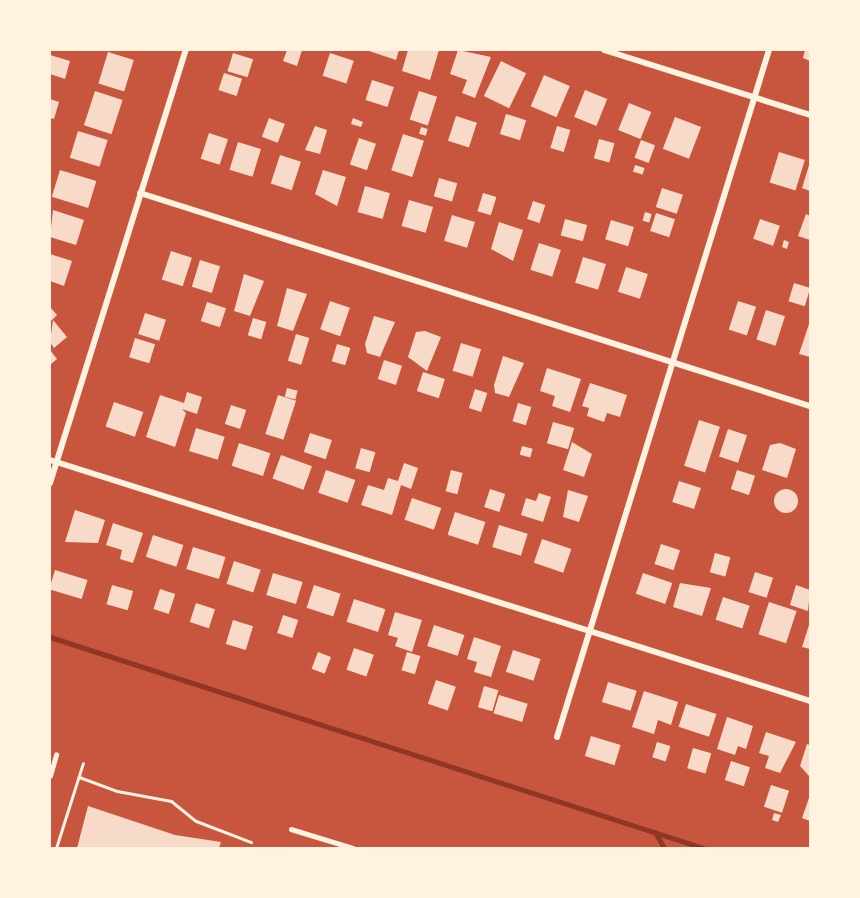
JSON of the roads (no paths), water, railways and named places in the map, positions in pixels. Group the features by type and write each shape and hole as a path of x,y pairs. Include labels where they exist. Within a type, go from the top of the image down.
{"street":[{"path":"50,483 52,461 186,50"},
{"path":"604,50 810,115"},
{"path":"557,737 769,50"},
{"path":"140,193 810,406"},
{"path":"52,461 810,701"}],"lane":[{"path":"50,776 56,755"},
{"path":"291,829 353,849"}],"waterway":[{"path":"50,637 703,848"},
{"path":"656,834 664,848"}]}
